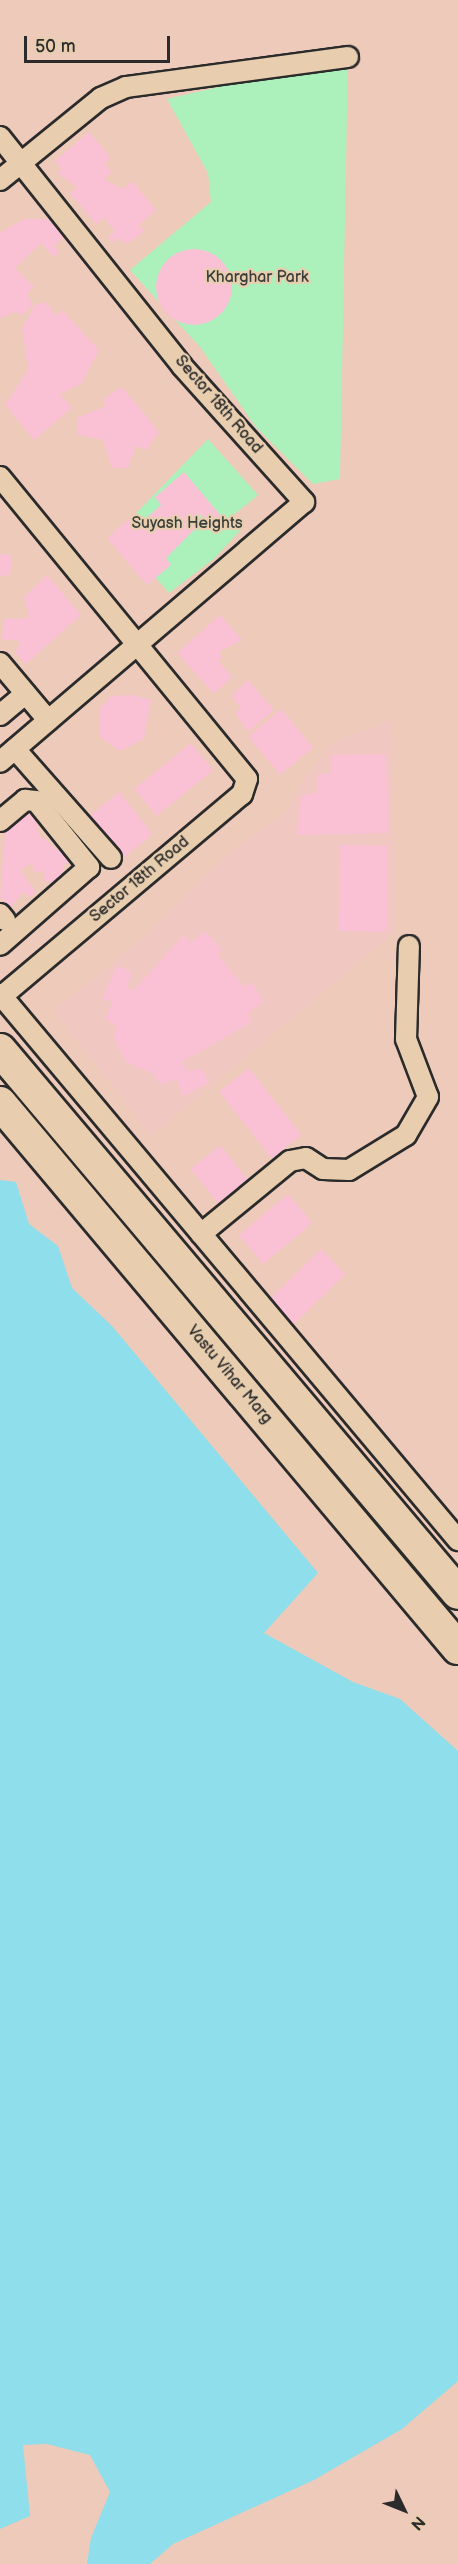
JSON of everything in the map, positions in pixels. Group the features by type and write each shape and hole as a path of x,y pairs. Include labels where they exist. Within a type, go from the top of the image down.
{"main road":[{"path":"0,1050 458,1593"},
{"name":"Vastu Vihar Marg","path":"0,1103 458,1648"}],"street":[{"path":"0,180 100,98 126,87 348,57"},
{"name":"Sector 18th Road","path":"0,137 182,366 304,502 7,755"},
{"name":"Sector 18th Road","path":"0,477 242,765 248,779 242,794 1,995"},
{"path":"0,663 48,720"},
{"path":"0,716 25,693"},
{"path":"7,755 111,858"},
{"path":"0,821 25,800 36,801 89,867 0,945"},
{"path":"201,1234 290,1161 306,1158 323,1169 349,1170 406,1135 428,1097 406,1039 409,946"},
{"path":"1,995 458,1540"}],"shaded area":[{"path":"392,720 396,931 151,1136 54,1010 135,945 237,846 286,813 303,779 336,741"}],"green space":[{"name":"Kharghar Park","path":"348,57 340,479 313,484 256,427 200,347 130,270 211,202 208,173 167,99"},
{"name":"Suyash Heights","path":"208,439 258,495 231,517 243,527 215,558 169,593 117,533"}],"water":[{"path":"0,1180 16,1182 29,1224 58,1246 72,1288 112,1326 318,1573 264,1633 353,1682 400,1699 458,1751 458,2381 402,2429 314,2480 173,2544 150,2564 87,2564 91,2538 110,2492 90,2455 47,2444 23,2445 30,2516 0,2529"}],"building":[{"path":"89,132 111,158 104,163 112,172 104,179 123,189 132,181 156,210 139,225 144,231 132,241 123,243 118,237 112,243 108,237 115,231 104,218 96,224 70,193 77,187 57,173 62,169 55,161"},
{"path":"24,219 47,219 65,235 54,246 60,252 54,257 41,243 15,268 34,287 27,294 33,304 23,315 15,312 0,318 0,233"},
{"path":"194,249 209,252 221,260 229,272 232,287 229,302 221,314 209,322 194,325 179,322 167,314 159,302 156,287 159,272 167,260 179,252"},
{"path":"46,302 57,316 62,310 99,350 82,383 60,394 72,408 34,440 5,405 28,370 22,328 35,305"},
{"path":"122,387 159,432 146,450 136,446 128,468 112,468 103,440 78,435 77,418 105,406 104,398"},
{"name":"Suyash Heights","path":"184,472 221,516 210,526 201,515 194,520 198,526 166,558 171,565 147,585 107,538 135,514 142,522 161,505 155,497"},
{"path":"0,554 12,555 10,575 0,576"},
{"path":"47,575 81,615 26,664 15,653 21,641 2,639 4,619 29,618 24,597"},
{"path":"220,615 242,640 219,652 223,657 218,661 232,677 214,694 177,653"},
{"path":"248,680 274,710 248,732 235,713 241,707 231,696"},
{"path":"132,695 151,700 144,739 120,751 100,737 100,708 111,696"},
{"path":"281,709 313,747 280,775 248,737"},
{"path":"191,743 213,770 156,816 134,789"},
{"path":"386,754 388,833 297,835 301,796 318,792 318,774 331,774 331,755"},
{"path":"119,792 153,834 123,858 89,816"},
{"path":"34,812 39,835 60,852 73,848 71,863 64,863 60,883 44,881 44,871 34,872 32,863 20,870 36,892 30,897 23,892 10,908 0,897 6,821"},
{"path":"340,845 388,846 386,932 338,931"},
{"path":"205,931 222,950 217,954 244,987 252,983 264,1001 247,1014 252,1022 181,1062 187,1071 203,1069 208,1083 183,1096 177,1079 160,1085 154,1074 126,1062 114,1038 117,1025 105,1019 113,1002 102,999 117,966 132,972 127,987 133,991 184,935 191,943"},
{"path":"249,1068 301,1135 271,1158 219,1091"},
{"path":"220,1145 248,1179 218,1203 190,1169"},
{"path":"288,1194 312,1223 263,1264 239,1235"},
{"path":"321,1249 345,1274 292,1326 268,1300"}]}
